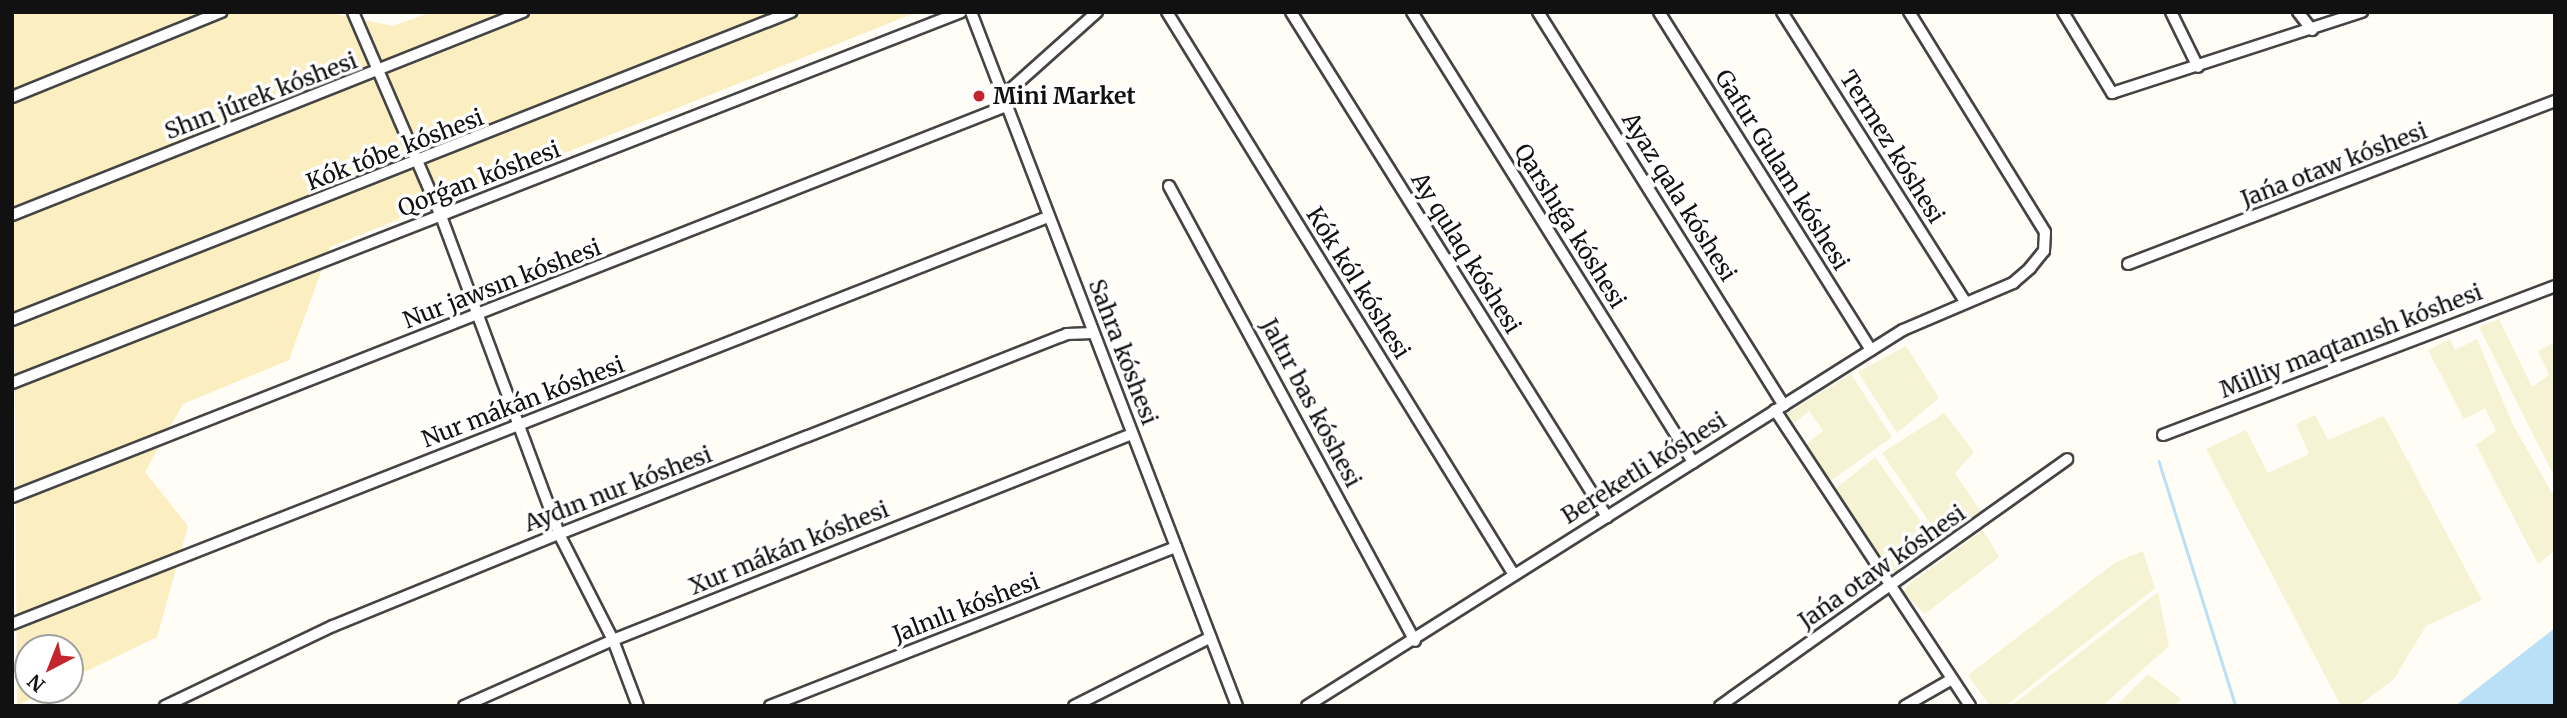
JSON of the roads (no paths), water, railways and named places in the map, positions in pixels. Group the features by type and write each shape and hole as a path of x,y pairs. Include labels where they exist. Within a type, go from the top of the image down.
{"street":[{"path":"12,97 221,12"},
{"path":"353,12 374,74 419,164 441,216 523,425 559,534 613,640 638,706"},
{"name":"Shın júrek kóshesi","path":"12,215 374,74 523,12"},
{"name":"Kók tóbe kóshesi","path":"12,320 419,164 791,12"},
{"name":"Qorǵan kóshesi","path":"12,383 961,12"},
{"name":"Sahra kóshesi","path":"971,12 1237,706"},
{"path":"1004,101 1097,12"},
{"name":"Kók kól kóshesi","path":"1167,12 1514,575"},
{"name":"Ay qulaq kóshesi","path":"1290,12 1607,517"},
{"name":"Qarshıǵa kóshesi","path":"1412,12 1693,462"},
{"name":"Ayaz qala kóshesi","path":"1538,12 1889,590 1970,706"},
{"name":"Gafur Gulam kóshesi","path":"1658,12 1871,350"},
{"name":"Termez kóshesi","path":"1783,12 1966,303"},
{"name":"Bereketli kóshesi","path":"1307,706 1322,701 1514,575 1871,350 2013,283 2044,251 2045,232 1909,12"},
{"path":"2063,12 2112,93 2362,12"},
{"path":"2171,12 2198,67"},
{"path":"2298,12 2312,30"},
{"name":"Nur jawsın kóshesi","path":"12,497 479,315 1004,101"},
{"name":"Jańa otaw kóshesi","path":"2129,264 2555,101"},
{"name":"Jaltır bas kóshesi","path":"1169,186 1415,641"},
{"name":"Nur mákán kóshesi","path":"12,624 1048,217"},
{"name":"Milliy maqtanısh kóshesi","path":"2163,435 2555,286"},
{"name":"Aydın nur kóshesi","path":"165,706 333,626 559,534 1067,334 1093,333"},
{"name":"Xur mákán kóshesi","path":"464,706 613,640 1132,434"},
{"name":"Jańa otaw kóshesi","path":"1720,706 1889,590 2067,459"},
{"name":"Jalnılı kóshesi","path":"770,706 1176,547"},
{"path":"1074,706 1211,637"},
{"path":"1905,706 1952,679"}],"water":[{"path":"2555,628 2555,706 2455,706 2492,677"}],"waterway":[{"path":"2159,461 2236,706"}],"place":[{"name":"Mini Market","path":"979,96"}]}
